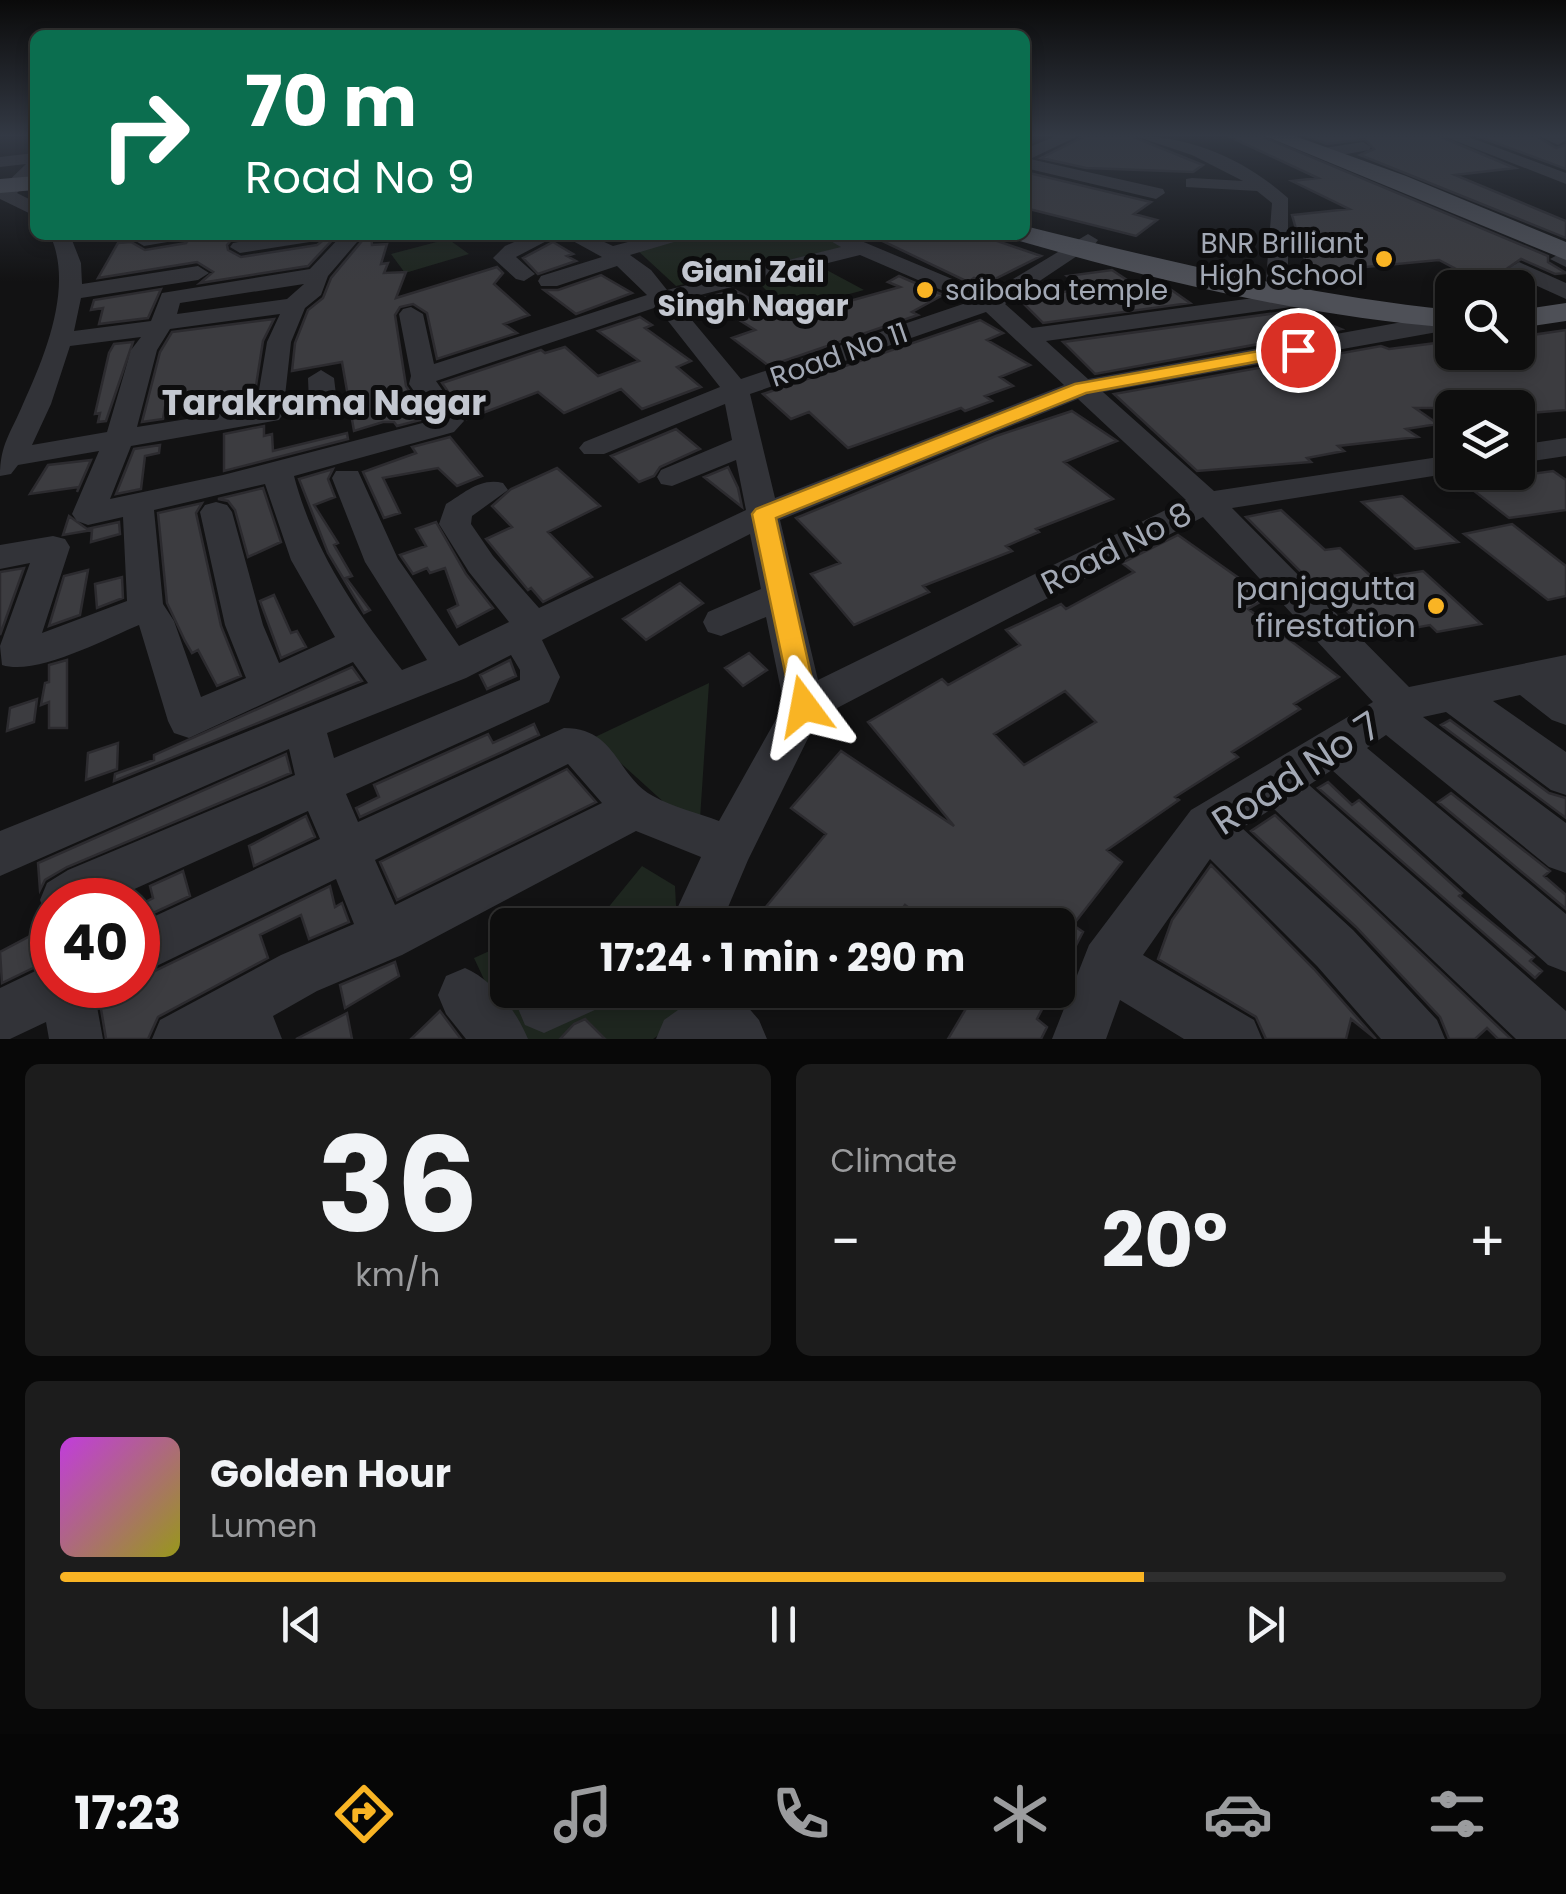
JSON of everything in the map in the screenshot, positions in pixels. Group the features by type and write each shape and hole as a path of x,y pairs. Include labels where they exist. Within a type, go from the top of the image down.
{"main road":[{"path":"1387,184 1563,273"},
{"path":"1030,224 1083,244"},
{"path":"1030,235 1288,290 1435,311"},
{"path":"1535,279 1563,273"},
{"path":"1535,317 1566,312"}],"street":[{"path":"1054,192 1068,184"},
{"path":"1117,184 1156,193"},
{"path":"1219,184 1268,189"},
{"path":"1028,336 1288,290 1281,202 1259,184"},
{"path":"6,462 46,385 58,340 70,282 61,240"},
{"path":"240,247 284,240"},
{"path":"524,274 504,258 512,250 536,240"},
{"path":"582,240 616,256 661,298 736,390 804,706 702,908"},
{"path":"549,281 662,240"},
{"path":"842,240 990,303 1207,502 1395,709 1566,852"},
{"path":"173,288 344,244"},
{"path":"58,340 294,305 313,290 317,275 344,244"},
{"name":"Road No 11","path":"594,448 736,390 990,303 1083,244"},
{"path":"424,376 661,298 862,248"},
{"path":"70,282 215,251"},
{"path":"70,282 173,288 317,275"},
{"path":"173,288 160,325 144,350 120,437 88,514 278,470 448,424 450,421 422,384 424,376 411,314"},
{"path":"6,462 120,437 269,414 279,342 294,305"},
{"path":"0,854 304,724 452,667 764,514 1081,388 1435,325"},
{"path":"672,477 749,443"},
{"path":"1535,452 1566,447"},
{"name":"Road No 8","path":"804,706 1207,502 1435,467"},
{"path":"278,470 285,511 308,567 394,688"},
{"path":"347,478 382,562 452,667"},
{"path":"103,878 534,691 542,682 542,672 527,632 456,524 458,510 492,490"},
{"path":"138,504 145,608 156,622 189,721 359,642"},
{"path":"216,512 244,625 269,684"},
{"path":"0,557 53,548 16,655 145,608"},
{"path":"721,622 778,596"},
{"path":"1546,674 1566,708"},
{"name":"Road No 7","path":"1079,1039 1107,963 1206,825 1395,709 1546,674"},
{"path":"1452,694 1566,776"},
{"path":"304,724 319,783 384,937"},
{"path":"160,940 564,746 579,746 587,752 634,809 730,847"},
{"path":"1334,746 1566,948"},
{"path":"1276,783 1556,1039"},
{"path":"178,1039 299,973 384,937 634,809"},
{"path":"1206,825 1334,948 1418,1039"},
{"path":"1107,963 1235,1039"},
{"path":"465,996 501,1039"},
{"path":"0,1016 30,1002"},
{"path":"70,1008 76,1039"}],"shaded area":[{"path":"449,240 469,254 405,273 391,254"},
{"path":"668,240 828,240 845,247 676,286 636,249"},
{"path":"821,267 864,290 787,311 756,280"},
{"path":"709,683 699,834 593,738"},
{"path":"642,866 675,886 676,908 608,908"},
{"path":"490,951 490,992 474,958"},
{"path":"497,1008 681,1008 681,1020 653,1039 512,1039"}],"building":[{"path":"1030,184 1077,184 1151,202 1134,214 1157,220 1136,236 1030,209"},
{"path":"1299,184 1377,184 1548,256 1548,262 1566,273 1555,274 1521,259 1505,270 1458,270 1439,260 1344,269 1346,274 1308,270 1292,215 1349,209"},
{"path":"1433,184 1478,184 1566,221 1566,238"},
{"path":"231,240 228,250 241,257 332,240 308,266 200,283 213,272 197,262 98,278 118,243 131,242 145,250"},
{"path":"363,240 372,240 372,245 387,244 381,264 388,263 384,273 406,272 396,298 497,267 503,273 494,284 529,315 504,324 517,333 437,359 427,313 413,304 400,307 395,315 406,386 428,418 397,426 394,422 383,422 354,431 342,362 292,371 295,343 308,310 323,298 331,278"},
{"path":"880,240 995,240 1041,256 987,283 974,278 968,282"},
{"path":"553,242 573,254 567,256 576,261 538,274 523,258"},
{"path":"1112,270 1139,288 1163,284 1190,303 1043,323 1019,299 1083,289 1067,276"},
{"path":"601,275 632,293 576,314 544,290 558,290"},
{"path":"899,276 943,295 912,312 918,315 769,366 732,338 755,330 704,298 735,290 785,319 900,287 888,282"},
{"path":"161,289 148,318 99,324 103,308 91,310 94,300"},
{"path":"1284,312 1296,319 1316,319 1341,329 1095,374 1063,342"},
{"path":"640,317 652,325 645,328 691,361 677,367 701,387 642,409 621,389 564,413 538,392 467,419 442,383 541,350 545,353 565,347 598,376 639,361 598,331"},
{"path":"274,319 263,341 253,405 205,412 206,399 165,407 163,419 142,422 160,352 172,332"},
{"path":"980,320 1003,333 987,340 1030,365 1000,377 1013,386 985,396 992,401 965,411 961,408 848,448 809,412 791,419 763,394"},
{"path":"1566,330 1566,410 1535,413 1535,390 1435,390 1435,408 1415,408 1435,424 1406,429 1418,437 1338,446 1344,451 1307,458 1311,462 1197,471 1114,394 1381,346 1389,349 1435,343 1435,370 1535,370 1535,335"},
{"path":"133,342 106,421 98,422 100,413 95,414 109,353 114,344"},
{"path":"1072,411 1117,441 1064,462 1113,499 1036,529 1039,532 1006,546 1012,551 923,586 929,592 854,625 811,574 840,563 796,518 996,436"},
{"path":"264,426 264,436 272,434 273,451 347,433 348,439 224,471 224,434"},
{"path":"676,429 700,449 660,467 654,476 639,482 611,456"},
{"path":"450,437 482,476 457,486 438,468 383,478 400,513 384,518 363,472 416,453 412,447"},
{"path":"160,445 159,453 145,456 141,489 116,494 134,449"},
{"path":"91,460 77,492 79,487 30,494 48,465"},
{"path":"728,467 738,488 742,507 704,477"},
{"path":"557,468 600,506 548,532 592,577 543,602 531,588 528,590 486,539 512,527 492,506 511,489"},
{"path":"333,469 328,479 335,497 314,505 338,543 334,545 352,576 346,578 370,610 364,613 328,553 299,479"},
{"path":"1553,471 1566,480 1566,510 1509,518 1473,490 1535,490 1535,473"},
{"path":"263,488 281,542 248,557 235,510 228,501 218,499"},
{"path":"1402,496 1458,542 1415,549 1362,502"},
{"path":"202,503 196,513 221,626 241,676 217,686 198,650 192,653 167,603 158,513"},
{"path":"1281,510 1325,550 1340,548 1374,579 1423,571 1481,624 1437,632 1430,625 1371,636 1319,582 1312,583 1246,517"},
{"path":"69,516 87,529 119,522 120,534 91,542 92,530 63,535"},
{"path":"436,522 466,574 493,608 457,627 448,610 458,605 445,568 430,573 427,568 413,574 400,555 426,546 416,529"},
{"path":"1512,524 1566,566 1566,596 1548,600 1464,534"},
{"path":"1178,535 1267,598 1248,609 1339,677 1294,704 1300,709 1232,752 1238,757 1175,797 1179,800 1107,850 1122,862 1075,922 1075,908 765,908 826,834 791,808 841,751 954,826 868,722 942,679 948,685 1020,645 1006,630 1061,604 1066,609 1134,572 1122,563","holes":["1065,691 1096,722 1024,765 994,734"]},
{"path":"24,568 0,635 0,572"},
{"path":"88,570 80,615 49,626 64,576"},
{"path":"122,577 123,598 97,608 95,584"},
{"path":"680,583 703,603 646,640 623,619"},
{"path":"274,595 291,633 297,631 306,647 281,658 260,601"},
{"path":"749,653 767,670 743,686 725,668"},
{"path":"67,660 67,728 49,728 49,702 41,705 45,683 49,682 49,665"},
{"path":"510,660 516,676 487,689 480,675"},
{"path":"352,667 362,681 114,781 115,774 154,760 154,755"},
{"path":"37,699 34,722 7,731 10,708"},
{"path":"1450,720 1549,793 1566,798 1566,818 1441,725"},
{"path":"534,724 539,735 360,817 356,808 379,797 374,785 488,734 493,743"},
{"path":"118,743 117,769 86,780 88,753"},
{"path":"286,754 291,773 48,878 39,878 38,863"},
{"path":"567,769 596,802 397,900 380,862"},
{"path":"1328,782 1352,805 1359,800 1462,893 1459,896 1534,957 1530,961 1542,971 1535,978 1318,788"},
{"path":"1451,793 1550,871 1544,876 1566,895 1566,909 1438,802"},
{"path":"1275,815 1511,1039 1498,1039 1487,1028 1475,1039 1449,1039 1440,1017 1356,927 1251,831"},
{"path":"306,816 315,837 254,866 249,846"},
{"path":"1211,865 1314,969 1376,1039 1351,1019 1346,1039 1266,1039 1256,1017 1158,959 1172,920"},
{"path":"183,871 190,896 160,910 160,881"},
{"path":"330,886 335,907 342,903 349,922 309,939 301,915 260,935 268,958 158,1017 148,1039 106,1039 101,1008 160,1008 160,968"},
{"path":"1075,926 1083,932 1075,947"},
{"path":"30,936 30,969 2,983 0,952"},
{"path":"395,962 399,976 345,1008 340,985"},
{"path":"966,1008 1043,1008 1037,1019 1047,1027 1041,1039 948,1039"},
{"path":"440,1011 461,1039 411,1039"},
{"path":"347,1013 352,1039 296,1039"},
{"path":"585,1019 605,1039 560,1039 574,1024"}],"place":[{"name":"BNR Brilliant High School","path":"1384,259"},
{"name":"saibaba temple","path":"925,290"},
{"name":"panjagutta firestation","path":"1436,606"}],"district":[{"name":"Giani Zail Singh Nagar","path":"753,288"},
{"name":"Tarakrama Nagar","path":"324,402"}],"route":[{"path":"804,706 778,596 764,514 1081,388 1298,350"}]}
